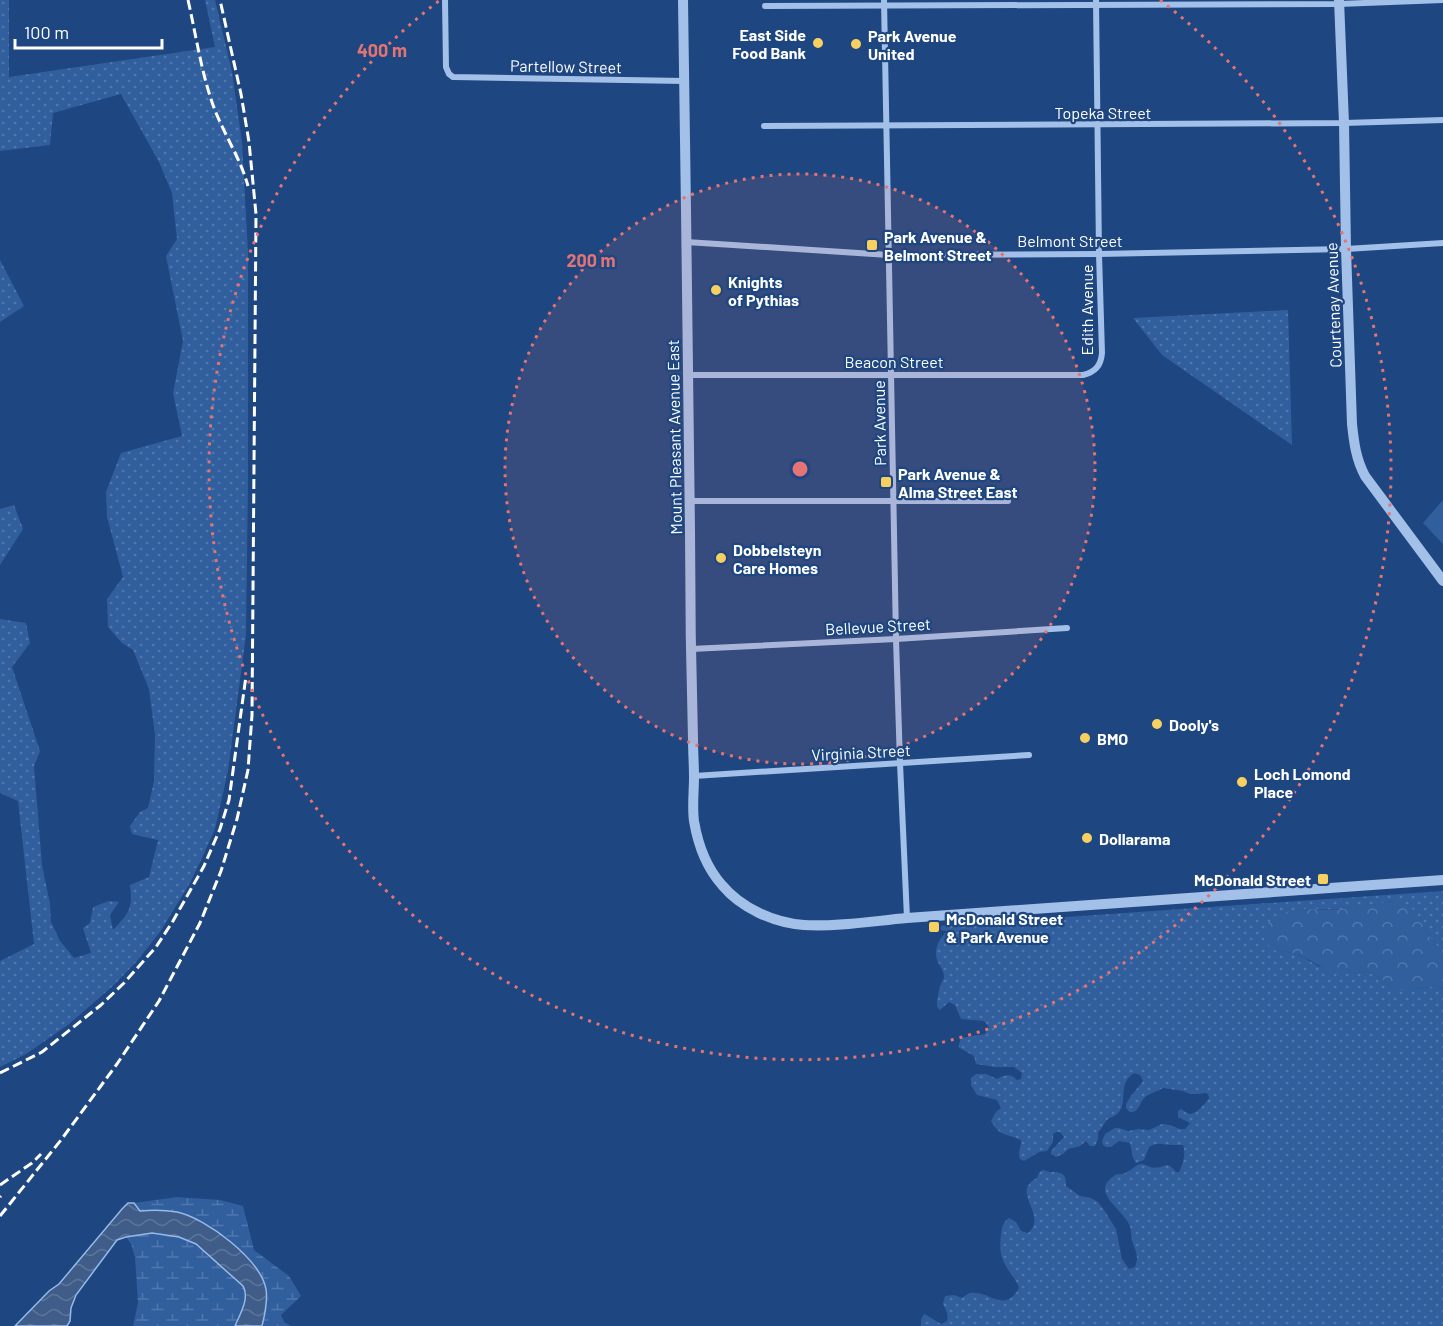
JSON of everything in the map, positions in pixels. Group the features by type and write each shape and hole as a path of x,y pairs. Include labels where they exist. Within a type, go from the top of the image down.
{"street":[{"name":"Partellow Street","path":"445,0 446,67 449,74 459,78 684,81"},
{"name":"Mount Pleasant Avenue East","path":"683,0 693,810 699,845 720,884 731,895 760,914 802,925 907,918"},
{"path":"765,6 884,3 1443,0"},
{"name":"Edith Avenue","path":"1096,2 1102,353 1102,360 1098,368"},
{"name":"Courtenay Avenue","path":"1339,2 1353,440 1358,464 1365,476 1443,580"},
{"name":"Park Avenue","path":"884,3 896,639 907,918"},
{"name":"Topeka Street","path":"764,126 1344,123 1443,120"},
{"name":"Belmont Street","path":"686,242 889,255 1346,249 1443,243"},
{"name":"Beacon Street","path":"688,375 1083,375 1098,368"},
{"path":"690,501 1008,501"},
{"name":"Bellevue Street","path":"691,650 1066,628"},
{"name":"Virginia Street","path":"694,776 1029,755"},
{"path":"907,918 1443,880"}],"green space":[{"path":"0,0 9,0 9,77 215,47 205,0 215,0 232,72 242,142 248,252 248,478 246,635 228,771 215,829 190,883 160,932 137,961 114,985 68,1025 26,1054 0,1067 0,961 34,944 18,801 0,793 0,619 26,623 30,643 12,667 40,751 34,766 42,865 50,904 51,922 60,941 74,958 91,953 83,928 90,923 93,907 109,901 119,902 110,915 113,930 126,915 131,900 130,885 149,877 158,840 132,834 130,826 140,812 148,808 154,781 155,735 149,689 133,650 122,643 108,627 107,599 123,577 107,517 106,492 121,453 182,436 173,393 183,341 166,256 177,239 172,193 159,162 121,94 53,113 50,145 0,151"},
{"path":"0,260 24,306 0,322"},
{"path":"1288,310 1292,445 1162,355 1133,318"},
{"path":"1443,500 1443,544 1423,523"},
{"path":"14,505 23,529 0,565 0,509"},
{"path":"1443,891 1443,953 1423,925 1395,901 1347,909 1303,909 1274,950 1298,954 1318,966 1353,974 1366,971 1390,986 1416,989 1435,986 1443,989 1443,1326 921,1326 924,1314 941,1324 947,1321 943,1304 945,1296 954,1295 962,1298 974,1293 1003,1300 1014,1295 1019,1288 1002,1256 1000,1246 1002,1229 1009,1218 1016,1222 1021,1231 1028,1233 1033,1226 1033,1211 1027,1197 1027,1190 1029,1184 1043,1170 1064,1175 1066,1186 1080,1196 1098,1202 1116,1229 1122,1259 1129,1269 1135,1267 1137,1256 1130,1226 1106,1195 1107,1182 1115,1175 1125,1173 1141,1164 1153,1168 1166,1165 1179,1172 1184,1159 1184,1148 1183,1145 1155,1144 1149,1147 1144,1160 1136,1163 1130,1143 1119,1141 1111,1147 1106,1147 1102,1141 1105,1134 1115,1128 1128,1131 1149,1130 1162,1124 1185,1129 1190,1123 1178,1117 1178,1111 1181,1109 1192,1114 1209,1098 1205,1093 1190,1094 1163,1088 1146,1096 1136,1110 1131,1112 1126,1108 1126,1104 1143,1081 1140,1075 1134,1073 1124,1087 1122,1108 1107,1120 1098,1132 1095,1146 1090,1146 1086,1141 1056,1157 1051,1154 1051,1151 1064,1137 1060,1132 1056,1132 1053,1134 1053,1142 1047,1151 1039,1152 1024,1161 1020,1159 1021,1140 1000,1132 991,1121 1001,1108 997,1100 977,1095 971,1085 971,1078 976,1074 986,1074 997,1079 1010,1076 1017,1080 1021,1079 1022,1073 1014,1067 976,1064 974,1056 958,1047 961,1038 985,1034 989,1027 984,1021 961,1019 955,1005 949,1002 940,1010 937,1007 944,978 936,951 941,938 947,931 939,930 937,926"},
{"path":"1395,901 1407,904 1417,913 1429,936 1443,953 1443,989 1435,986 1397,990 1366,971 1335,974 1298,954 1274,950 1264,941 1264,928 1274,918 1291,911 1335,910"},
{"path":"177,1197 220,1200 243,1206 254,1250 289,1276 301,1296 281,1315 284,1322 291,1326 262,1326 266,1309 266,1290 260,1274 250,1260 200,1221 178,1212 139,1211 134,1203"},
{"path":"152,1233 179,1237 196,1244 243,1286 245,1301 235,1326 133,1326 138,1303 135,1257 126,1237"}],"water":[{"path":"128,1203 134,1203 140,1211 168,1211 189,1216 216,1231 243,1253 262,1277 266,1289 262,1326 235,1326 245,1301 243,1286 196,1244 179,1237 152,1233 117,1240 76,1295 67,1326 15,1326 49,1291 59,1284"}],"railway":[{"path":"188,0 209,92 248,186"},
{"path":"0,1216 61,1140 117,1064 159,1001 200,923 221,871 237,819 248,770 252,715 256,214 249,142 241,94 220,0"},
{"path":"0,1073 42,1052 101,1005 156,947 173,921 204,866 220,829 229,800 246,676"},
{"path":"0,1185 41,1154"}],"place":[{"name":"East Side Food Bank","path":"818,43"},
{"name":"Park Avenue United","path":"856,44"},
{"name":"Park Avenue & Belmont Street","path":"872,245"},
{"name":"Knights of Pythias","path":"716,290"},
{"name":"Park Avenue & Alma Street East","path":"886,482"},
{"name":"Dobbelsteyn Care Homes","path":"721,558"},
{"name":"Dooly's","path":"1157,724"},
{"name":"BMO","path":"1085,738"},
{"name":"Loch Lomond Place","path":"1242,782"},
{"name":"Dollarama","path":"1087,838"},
{"name":"McDonald Street","path":"1323,879"},
{"name":"McDonald Street & Park Avenue","path":"934,927"}]}
